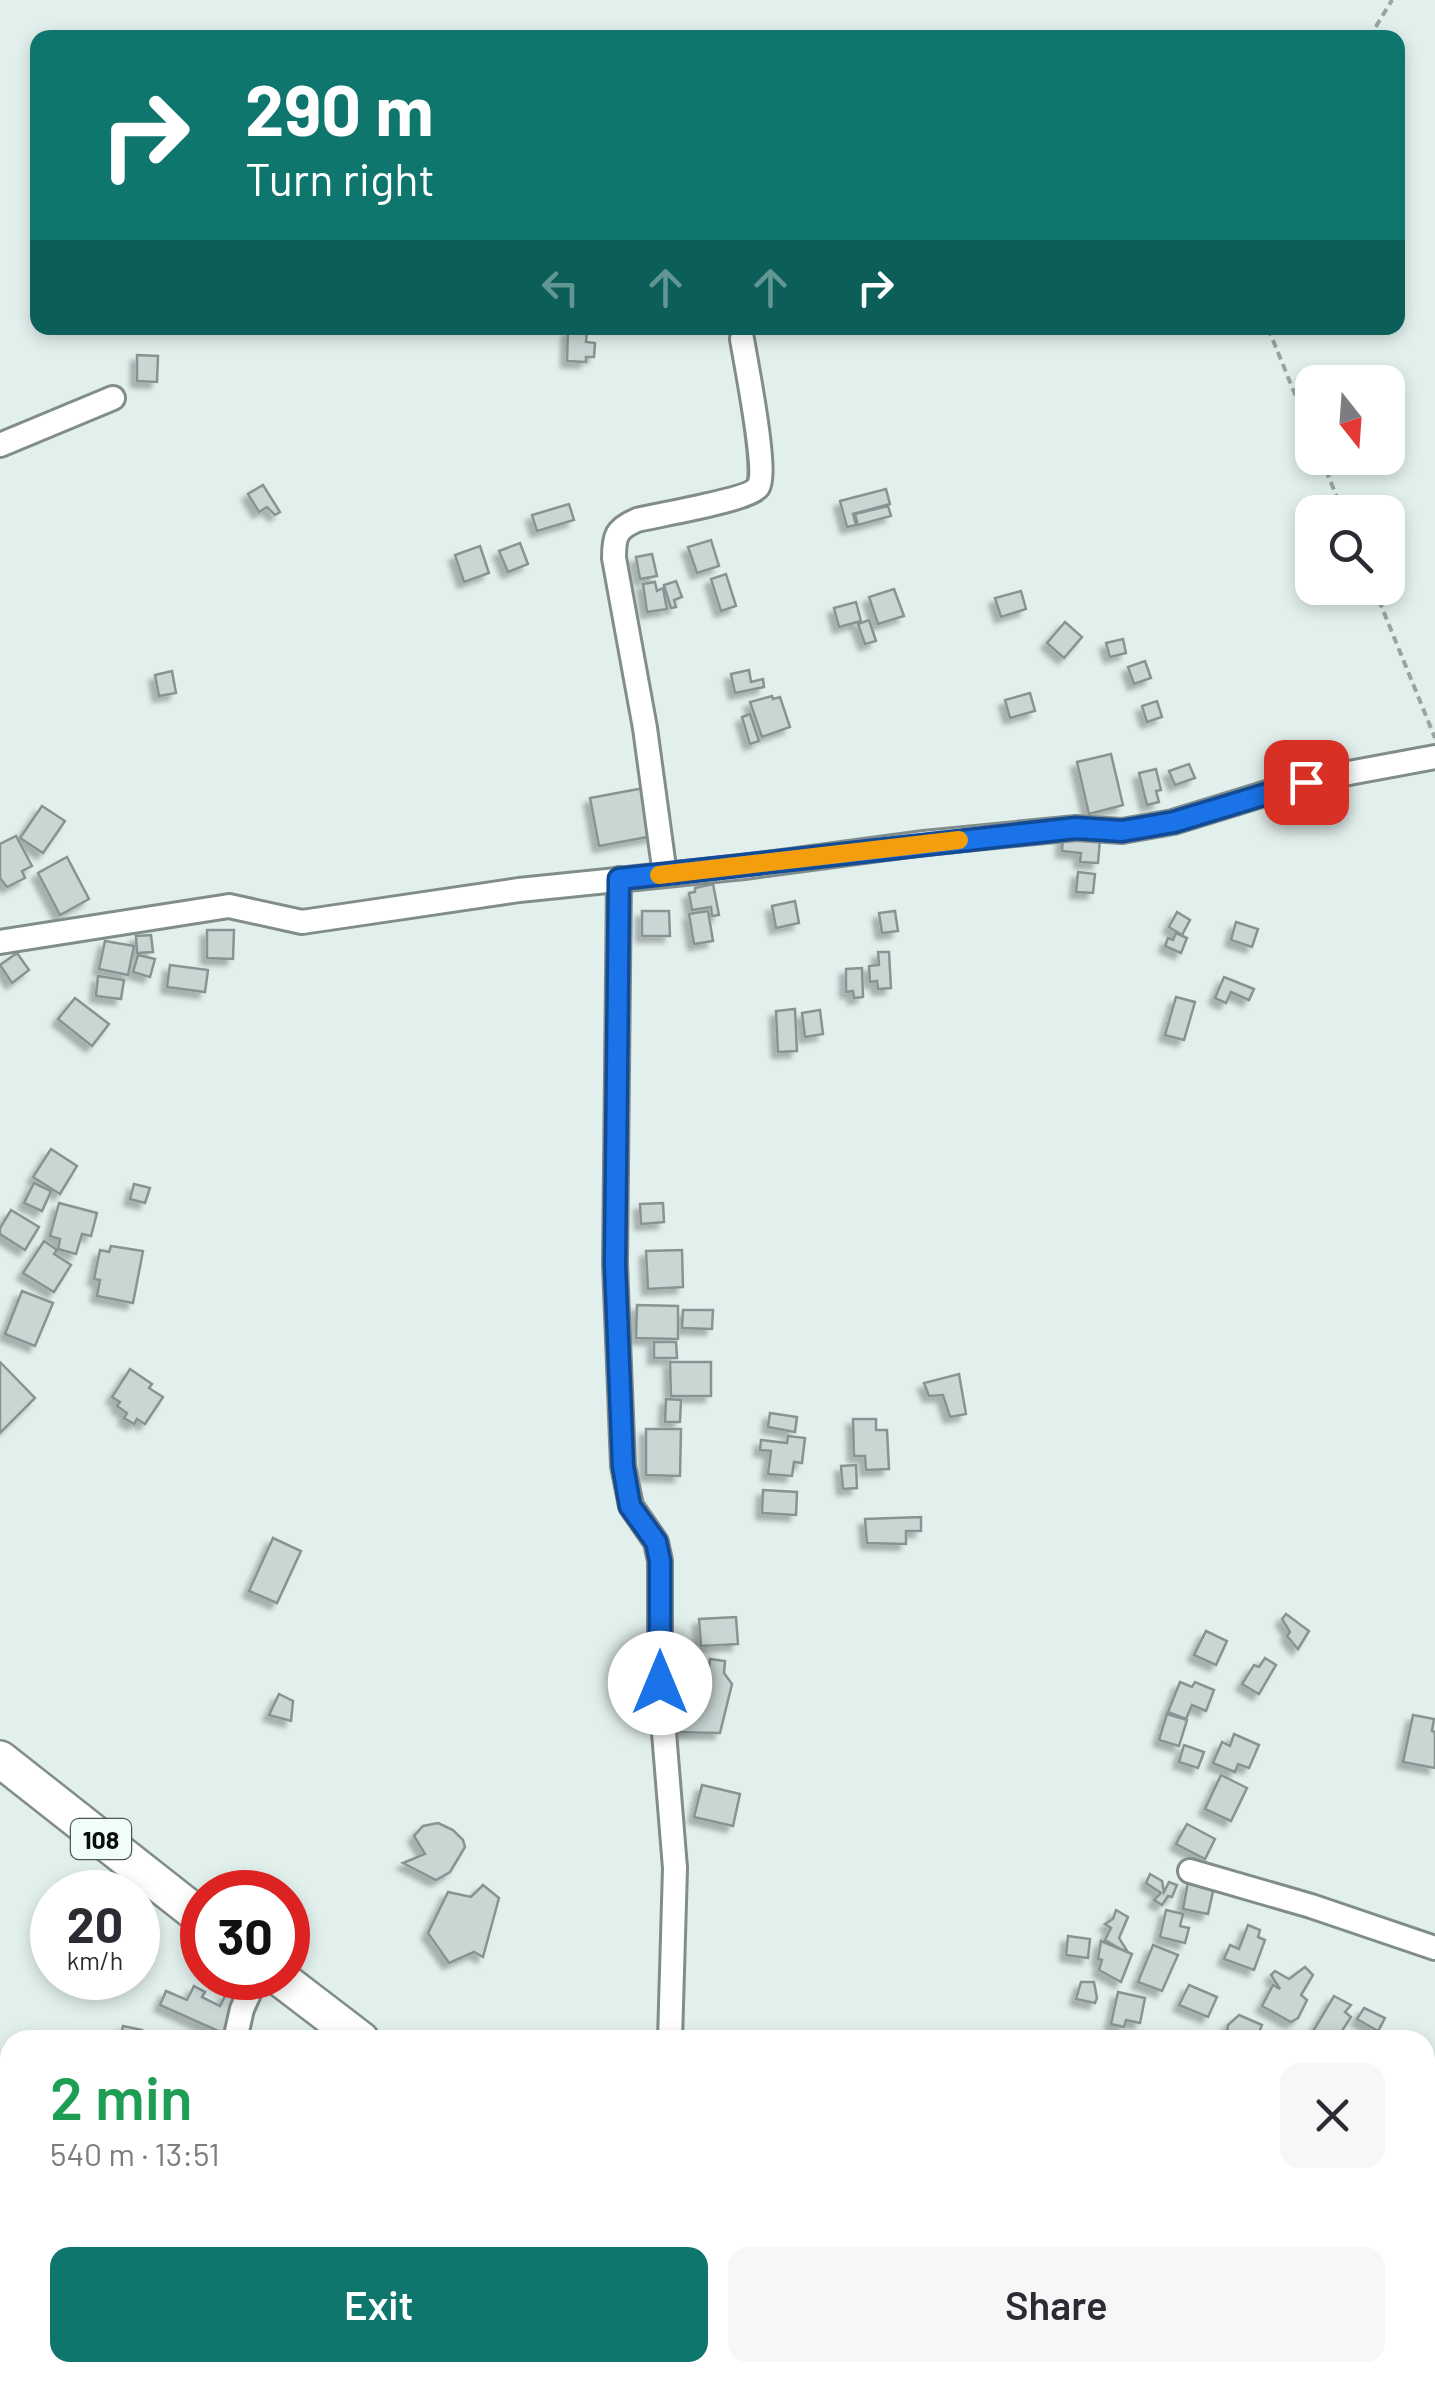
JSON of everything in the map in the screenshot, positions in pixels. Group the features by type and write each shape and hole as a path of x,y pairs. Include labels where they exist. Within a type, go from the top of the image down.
{"main road":[{"name":"108","path":"0,1759 180,1901"},
{"path":"309,2000 349,2030"}],"street":[{"path":"666,875 614,539 622,526 637,520 740,497 758,487 760,453 742,339"},
{"path":"0,445 113,398"},
{"path":"0,942 229,906 302,922 519,890 1076,828 1122,831 1174,822 1306,782 1435,756"},
{"path":"619,879 615,1264 623,1466 630,1506 656,1542 660,1561 660,1683 675,1868 670,2030"},
{"path":"1190,1871 1312,1906 1435,1948"},
{"path":"237,2030 246,2000"}],"path":[{"path":"1373,30 1392,0"},
{"path":"1271,335 1295,394"},
{"path":"1381,605 1435,738"}],"building":[{"path":"568,335 587,335 586,342 595,343 594,357 586,357 586,362 567,361"},
{"path":"137,355 158,356 157,382 137,381"},
{"path":"263,485 280,512 275,515 267,507 259,512 248,494"},
{"path":"886,489 890,504 853,514 856,525 847,527 840,501"},
{"path":"569,504 574,520 537,531 532,515"},
{"path":"888,506 891,516 858,525 855,514"},
{"path":"711,540 719,566 697,573 688,547"},
{"path":"520,543 528,564 508,572 499,551"},
{"path":"480,546 489,573 464,582 455,555"},
{"path":"652,554 657,576 640,579 636,557"},
{"path":"726,574 736,606 721,611 711,579"},
{"path":"676,581 682,597 674,600 676,607 671,608 664,585"},
{"path":"655,582 657,591 663,588 667,609 647,612 643,584"},
{"path":"894,589 904,616 878,624 869,597"},
{"path":"1021,591 1026,609 1001,617 995,598"},
{"path":"856,602 861,621 839,627 834,608"},
{"path":"869,620 876,641 865,644 858,624"},
{"path":"1065,622 1082,637 1064,658 1047,643"},
{"path":"1123,639 1126,653 1110,657 1106,643"},
{"path":"1145,661 1151,678 1134,684 1128,667"},
{"path":"749,670 751,682 763,679 764,687 735,693 731,674"},
{"path":"172,671 176,693 159,696 155,675"},
{"path":"1030,693 1035,711 1010,718 1005,700"},
{"path":"780,697 790,727 762,737 750,702"},
{"path":"1157,701 1162,717 1147,722 1142,706"},
{"path":"750,714 759,741 750,744 742,717"},
{"path":"1111,754 1123,805 1089,814 1077,762"},
{"path":"1189,764 1195,778 1175,785 1169,771"},
{"path":"1156,769 1161,790 1156,791 1159,802 1147,805 1139,773"},
{"path":"644,788 653,836 599,846 590,798"},
{"path":"42,806 65,821 43,853 20,838"},
{"path":"16,836 32,866 22,871 25,878 7,887 0,878 0,844"},
{"path":"1063,836 1100,839 1098,863 1080,862 1081,853 1062,851"},
{"path":"67,857 89,899 60,915 38,873"},
{"path":"1078,872 1095,874 1093,893 1076,892"},
{"path":"713,884 719,915 712,916 711,907 692,910 689,893"},
{"path":"795,901 799,923 776,928 772,906"},
{"path":"642,911 669,911 670,936 642,936"},
{"path":"708,911 713,941 694,944 689,914"},
{"path":"895,911 898,931 882,933 879,913"},
{"path":"1177,912 1190,920 1182,935 1169,927"},
{"path":"1236,922 1258,929 1252,947 1231,940"},
{"path":"207,930 234,930 233,959 207,958"},
{"path":"1176,933 1187,938 1181,953 1165,946"},
{"path":"151,935 153,952 137,953 136,936"},
{"path":"105,941 134,946 128,975 99,969"},
{"path":"878,952 889,952 891,988 878,989 877,981 870,982 869,966 879,965"},
{"path":"17,953 29,970 12,983 0,965"},
{"path":"138,955 155,959 150,977 133,972"},
{"path":"170,965 208,970 205,992 167,987"},
{"path":"862,968 863,997 854,998 853,991 846,992 846,969"},
{"path":"98,976 124,980 121,999 96,996"},
{"path":"1224,977 1254,989 1249,1000 1231,992 1226,1003 1215,998"},
{"path":"1176,997 1195,1002 1184,1040 1165,1035"},
{"path":"75,998 109,1024 92,1046 58,1019"},
{"path":"795,1009 797,1051 778,1052 776,1011"},
{"path":"820,1010 823,1034 805,1037 802,1013"},
{"path":"51,1149 77,1166 60,1194 33,1177"},
{"path":"34,1183 51,1191 42,1211 24,1203"},
{"path":"134,1184 150,1188 145,1203 130,1199"},
{"path":"59,1203 97,1213 91,1236 82,1234 76,1254 58,1249 60,1239 50,1236"},
{"path":"663,1203 664,1222 641,1224 640,1204"},
{"path":"11,1210 39,1227 25,1250 0,1234"},
{"path":"44,1241 57,1250 54,1254 71,1265 54,1292 23,1273"},
{"path":"111,1246 143,1251 133,1303 97,1296 100,1280 94,1279 100,1250 109,1252"},
{"path":"682,1250 683,1287 648,1289 646,1251"},
{"path":"22,1291 53,1303 35,1346 5,1334"},
{"path":"637,1305 678,1306 678,1339 636,1338"},
{"path":"683,1310 713,1310 712,1329 682,1328"},
{"path":"654,1342 676,1342 677,1358 654,1358"},
{"path":"0,1362 35,1398 0,1433"},
{"path":"670,1362 711,1362 711,1396 671,1396"},
{"path":"130,1369 163,1397 145,1424 137,1419 134,1424 124,1418 127,1413 112,1397"},
{"path":"959,1374 966,1414 950,1417 943,1395 929,1396 924,1383"},
{"path":"666,1399 681,1400 680,1422 665,1422"},
{"path":"770,1413 797,1417 795,1432 768,1427"},
{"path":"853,1419 876,1419 876,1430 887,1430 889,1469 866,1470 865,1456 854,1456"},
{"path":"646,1429 681,1429 680,1476 646,1475"},
{"path":"788,1436 805,1438 802,1463 794,1462 792,1476 768,1474 771,1451 760,1450 761,1440 787,1443"},
{"path":"856,1465 857,1488 843,1489 841,1466"},
{"path":"763,1490 797,1492 796,1515 762,1513"},
{"path":"921,1517 921,1531 906,1531 906,1544 867,1543 865,1519"},
{"path":"273,1538 301,1551 277,1603 249,1591"},
{"path":"1286,1614 1309,1631 1298,1649 1287,1636 1290,1632 1282,1619"},
{"path":"736,1617 738,1644 701,1646 699,1619"},
{"path":"1206,1631 1227,1641 1216,1665 1194,1655"},
{"path":"1265,1658 1276,1665 1259,1694 1242,1684 1254,1665 1259,1667"},
{"path":"710,1659 725,1661 724,1673 732,1684 720,1733 675,1732 691,1671 708,1674"},
{"path":"1180,1682 1192,1687 1195,1682 1214,1690 1206,1711 1192,1705 1186,1719 1168,1712"},
{"path":"279,1694 293,1701 291,1721 269,1715"},
{"path":"1167,1714 1187,1720 1179,1746 1159,1740"},
{"path":"1413,1715 1434,1719 1435,1768 1403,1762"},
{"path":"1234,1734 1259,1745 1249,1768 1238,1764 1235,1772 1213,1763 1222,1742 1230,1746"},
{"path":"1184,1745 1204,1752 1198,1768 1179,1762"},
{"path":"1221,1775 1247,1788 1231,1821 1205,1809"},
{"path":"702,1785 740,1794 733,1826 694,1817"},
{"path":"438,1823 453,1830 465,1847 450,1872 436,1880 403,1863 425,1854 414,1836 423,1826"},
{"path":"1187,1824 1215,1839 1205,1859 1176,1844"},
{"path":"1150,1874 1162,1881 1164,1892 1169,1882 1177,1885 1172,1897 1168,1896 1162,1905 1154,1900 1161,1893 1146,1883"},
{"path":"1188,1882 1214,1887 1208,1914 1183,1909"},
{"path":"483,1885 499,1898 483,1957 474,1952 449,1963 428,1933 448,1892 471,1897"},
{"path":"1116,1910 1128,1917 1119,1938 1129,1954 1105,1940 1111,1928 1105,1924 1113,1919"},
{"path":"1166,1910 1183,1914 1180,1926 1189,1928 1185,1943 1160,1937"},
{"path":"1248,1925 1260,1930 1258,1937 1265,1940 1254,1970 1224,1959 1230,1945 1239,1949"},
{"path":"1068,1936 1090,1939 1088,1958 1066,1955"},
{"path":"1101,1941 1132,1954 1121,1982 1099,1970"},
{"path":"1153,1945 1178,1955 1162,1991 1138,1982"},
{"path":"1305,1967 1313,1975 1301,1995 1307,2000 1298,2018 1291,2022 1262,2006 1273,1985 1280,1989 1271,1975 1275,1971 1289,1979"},
{"path":"1081,1982 1094,1982 1095,2003 1076,1999"},
{"path":"1189,1985 1217,1997 1208,2017 1179,2005"},
{"path":"166,1991 180,2000 208,2000 220,2006 223,2000 241,2001 227,2030 216,2030 160,2005"},
{"path":"1118,1992 1145,1998 1140,2023 1126,2020 1124,2027 1111,2024"},
{"path":"1334,1996 1351,2005 1345,2012 1351,2017 1343,2030 1314,2030"},
{"path":"1364,2008 1385,2018 1379,2030 1357,2019"},
{"path":"1239,2015 1262,2025 1260,2030 1228,2030"}],"slow traffic":[{"path":"659,875 959,840"}],"route":[{"path":"660,1683 660,1561 656,1542 630,1506 623,1466 615,1264 619,879 1076,828 1122,831 1174,822 1306,782"}]}
